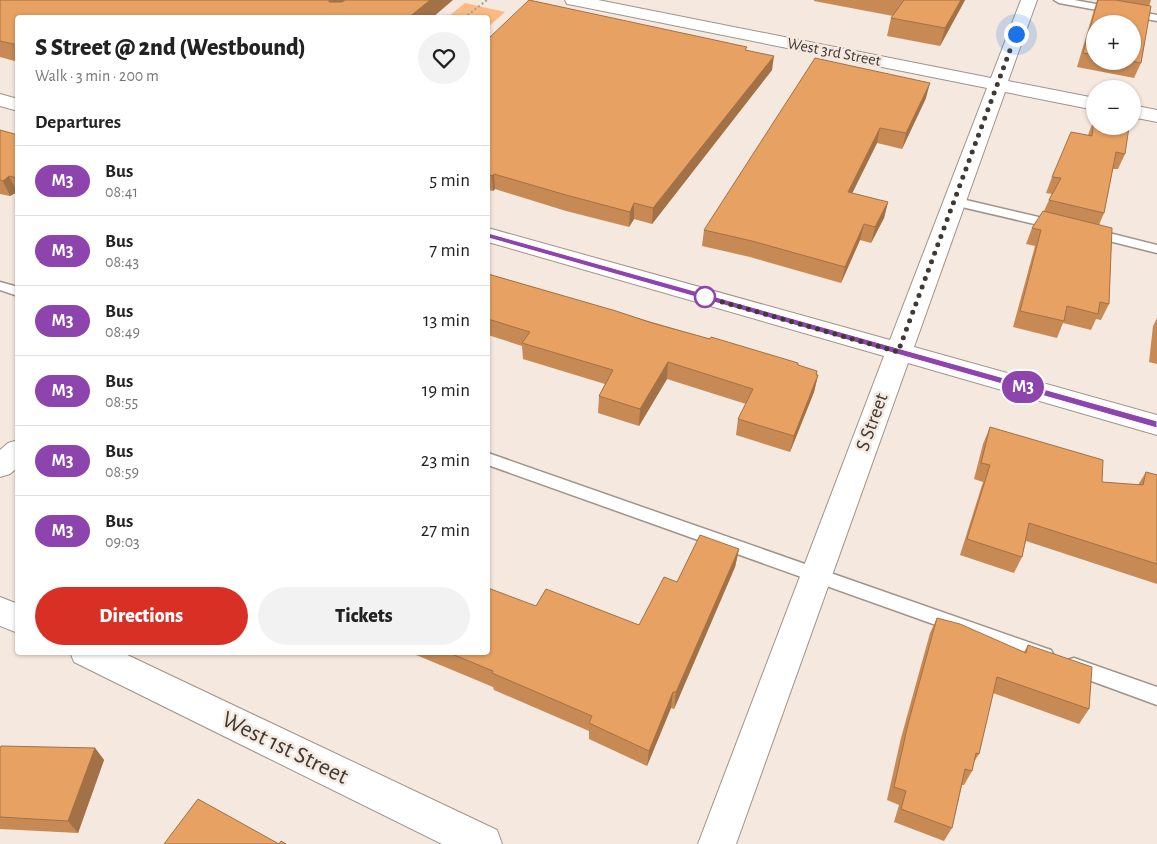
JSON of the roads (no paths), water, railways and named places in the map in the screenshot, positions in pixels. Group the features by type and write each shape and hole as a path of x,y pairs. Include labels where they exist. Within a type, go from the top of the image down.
{"street":[{"name":"West 3rd Street","path":"574,0 1086,102"},
{"name":"S Street","path":"717,844 996,84 1029,0"},
{"path":"0,100 15,104"},
{"path":"1141,113 1157,116"},
{"path":"490,236 1157,425"},
{"path":"0,466 15,453"},
{"path":"0,611 15,618"},
{"name":"West 1st Street","path":"92,655 483,844"}],"lane":[{"path":"1059,0 1157,18"},
{"path":"953,201 1157,248"},
{"path":"0,286 15,291"},
{"path":"490,460 1157,696"}]}
